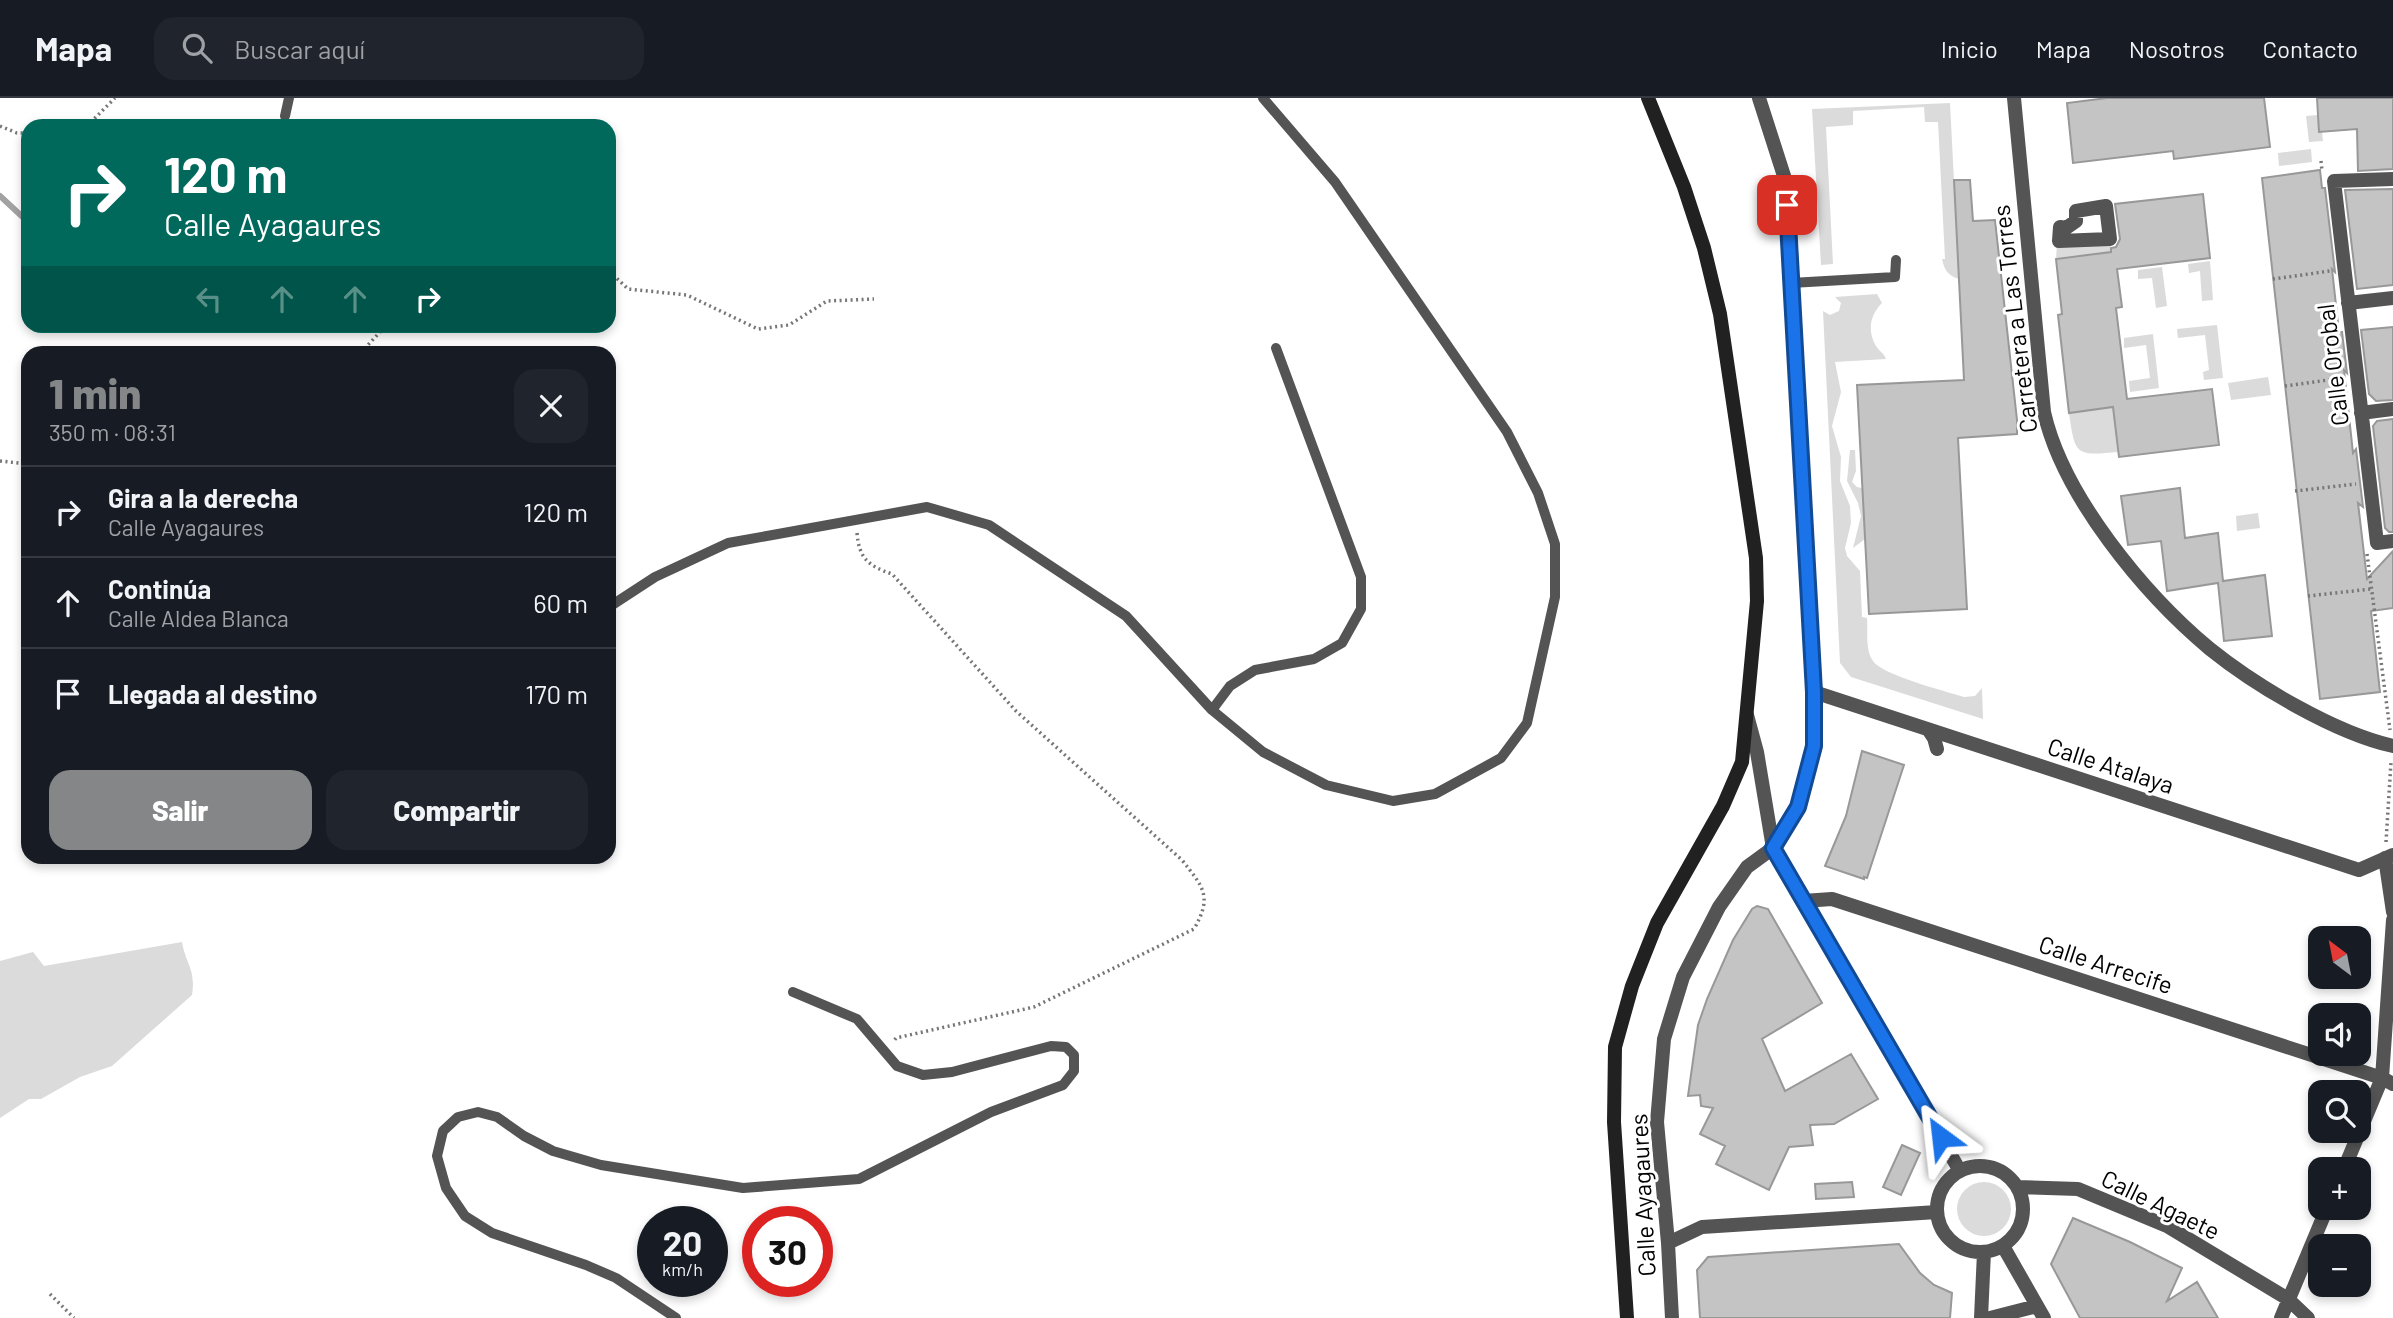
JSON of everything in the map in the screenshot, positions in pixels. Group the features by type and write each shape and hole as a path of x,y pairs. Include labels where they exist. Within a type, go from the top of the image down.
{"main road":[{"path":"1627,1318 1614,1122 1615,1047 1632,986 1657,923 1735,782 1742,762 1757,601 1756,558 1722,327 1704,248 1684,187 1648,98"}],"street":[{"name":"Calle Ayagaures","path":"1672,1318 1657,1122 1664,1039 1683,977 1719,907 1747,867 1773,848 1798,807 1814,746 1814,692 1785,180 1759,98"},
{"name":"Carretera a Las Torres","path":"2014,98 2044,412 2050,437 2068,478 2107,538 2148,588 2210,649 2256,681 2299,706 2366,739 2393,746"},
{"name":"Calle Orobal","path":"2393,179 2334,181 2377,543 2393,541"},
{"path":"2348,303 2393,298"},
{"path":"2361,413 2393,409"},
{"name":"Calle Atalaya","path":"1814,692 2359,870 2389,857"},
{"path":"1747,715 1773,848 1960,1171"},
{"path":"1928,729 1937,749"},
{"path":"2389,857 2393,912"},
{"name":"Calle Arrecife","path":"1803,901 1832,899 2388,1081"},
{"path":"2350,1157 2388,1081 2393,920"},
{"path":"1985,1166 1998,1169 2009,1176 2017,1186 2023,1212 2020,1225 2013,1237 2003,1246 1984,1252 1970,1251 1947,1237 1937,1212 1942,1188 1960,1171 1985,1166"},
{"name":"Calle Agaete","path":"2017,1186 2078,1189 2167,1226 2288,1299 2308,1318"},
{"path":"1668,1243 1702,1227 1937,1212"},
{"path":"2281,1318 2323,1220"},
{"path":"1990,1318 2040,1312 2003,1246"},
{"path":"1981,1318 1984,1252"}],"lane":[{"path":"285,116 289,98"},
{"path":"616,602 655,577 728,543 927,507 989,525 1125,616 1212,710 1263,752 1326,786 1393,801 1435,794 1501,758 1527,723 1555,597 1555,544 1538,493 1507,432 1335,182 1263,98"},
{"path":"1791,283 1895,277 1896,260"},
{"path":"1212,710 1230,686 1255,670 1314,659 1342,643 1361,609 1361,578 1276,348"},
{"path":"676,1318 615,1278 586,1265 492,1233 465,1216 446,1188 440,1167 438,1156 443,1131 458,1117 478,1112 497,1117 524,1136 553,1151 601,1165 743,1188 859,1179 991,1112 1063,1085 1074,1071 1074,1055 1066,1047 1051,1046 952,1072 923,1075 897,1066 857,1019 793,992"}],"path":[{"path":"94,119 115,98"},
{"path":"0,126 21,133"},
{"path":"2273,279 2334,270"},
{"path":"616,278 628,289 687,295 758,329 789,325 827,301 874,299"},
{"path":"367,346 379,333"},
{"path":"2285,386 2347,378"},
{"path":"0,461 21,463"},
{"path":"2295,491 2359,484"},
{"path":"855,520 858,546 871,567 892,575 1016,711 1182,860 1203,887 1205,910 1194,929 1034,1007 896,1038 885,1052"},
{"path":"2308,596 2371,589"},
{"path":"2389,857 2393,746"},
{"path":"50,1294 74,1318"}],"shaded area":[{"path":"1950,103 1959,279 1947,272 1942,259 1945,259 1938,122 1925,122 1924,107 1853,111 1853,125 1826,127 1833,264 1821,265 1812,109"},
{"path":"2318,115 2319,132 2322,132 2323,141 2309,142 2306,116"},
{"path":"2311,149 2312,162 2279,166 2278,153"},
{"path":"2110,239 2111,252 2056,259 2057,244"},
{"path":"2210,261 2213,300 2202,301 2200,271 2189,273 2188,264"},
{"path":"2162,267 2167,306 2156,308 2152,278 2138,279 2138,270"},
{"path":"1877,294 1882,303 1872,318 1871,335 1886,359 1835,362 1841,392 1832,426 1841,457 1840,481 1850,506 1851,523 1845,548 1847,556 1860,571 1862,617 1867,618 1869,651 1873,661 1879,666 1915,682 1964,697 1975,696 1982,688 1983,719 1851,677 1840,663 1823,311 1830,315 1839,311 1841,303 1835,297"},
{"path":"2217,325 2223,378 2204,380 2203,372 2209,370 2205,335 2178,338 2177,329"},
{"path":"2153,334 2159,388 2130,392 2129,381 2150,378 2146,345 2124,348 2124,338"},
{"path":"2268,377 2271,395 2231,400 2228,383"},
{"path":"2113,407 2118,452 2093,454 2080,450 2073,437 2069,413"},
{"path":"1850,450 1855,450 1856,471 1852,482 1862,488 1865,539 1853,548 1861,516 1847,481"},
{"path":"2258,513 2260,528 2237,531 2236,516"},
{"path":"182,942 192,973 192,995 112,1066 80,1077 41,1099 29,1099 0,1118 0,961 33,952 44,966"},
{"path":"1984,1182 2003,1190 2011,1209 2003,1228 1984,1236 1965,1228 1957,1209 1965,1190"}],"building":[{"path":"2107,98 2264,98 2270,147 2174,159 2173,151 2073,163 2067,103"},
{"path":"2317,98 2393,98 2393,169 2358,171 2357,129 2319,132"},
{"path":"2320,170 2322,188 2325,188 2339,332 2342,332 2347,373 2344,370 2353,453 2356,449 2363,507 2358,503 2367,579 2393,551 2393,608 2371,611 2380,692 2320,699 2262,178"},
{"path":"1954,180 1970,180 1973,221 1995,220 2017,434 1958,438 1967,609 1869,614 1857,385 1964,380"},
{"path":"2393,189 2393,285 2357,289 2345,190"},
{"path":"2203,194 2210,258 2117,269 2122,307 2116,308 2127,399 2212,389 2219,445 2119,457 2113,407 2069,413 2058,315 2062,314 2056,259 2111,252 2111,248 2116,247 2120,239 2115,204"},
{"path":"2393,327 2393,400 2376,401 2369,394 2361,330"},
{"path":"2393,419 2393,532 2389,532 2385,528 2373,426 2377,421"},
{"path":"2180,488 2185,538 2218,533 2223,581 2265,575 2272,636 2224,641 2218,583 2167,591 2161,541 2128,545 2121,496"},
{"path":"1862,751 1904,765 1867,878 1864,879 1825,866 1846,816"},
{"path":"1757,906 1768,909 1822,1003 1762,1039 1785,1091 1851,1054 1878,1099 1834,1124 1810,1125 1813,1145 1789,1147 1769,1190 1716,1164 1725,1146 1700,1134 1713,1108 1701,1106 1700,1095 1688,1096 1698,1025 1707,999 1733,940 1752,909"},
{"path":"1902,1145 1920,1153 1901,1195 1883,1187"},
{"path":"1852,1182 1854,1197 1816,1199 1815,1184"},
{"path":"2073,1218 2182,1268 2167,1301 2197,1282 2218,1318 2080,1318 2051,1264"},
{"path":"1899,1244 1920,1273 1934,1285 1952,1293 1950,1318 1700,1318 1697,1270 1708,1257"}],"waterway":[{"path":"0,196 21,216"}],"route":[{"path":"1787,205 1814,692 1814,746 1798,807 1773,848 1941,1137"}]}
